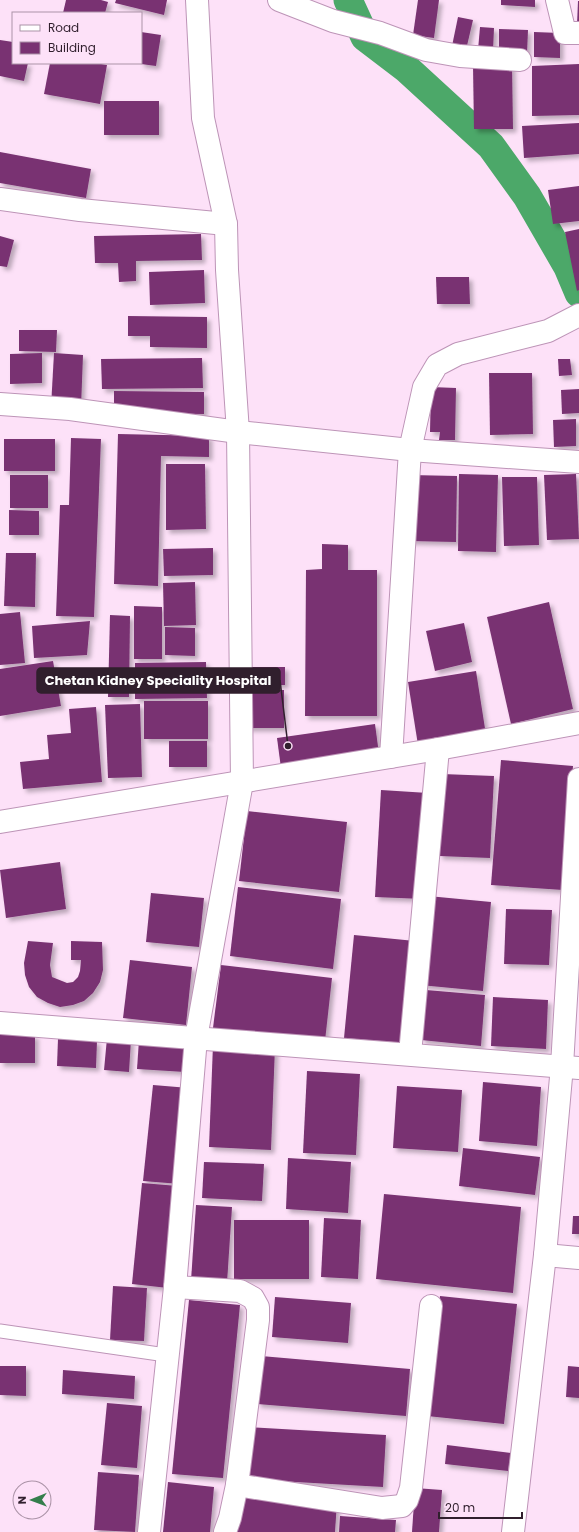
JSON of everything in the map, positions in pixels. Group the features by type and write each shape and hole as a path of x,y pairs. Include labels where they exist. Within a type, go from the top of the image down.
{"street":[{"path":"149,1532 174,1287 196,1038 242,782 238,432 227,270 226,224 203,118 197,0"},
{"path":"279,0 333,22 380,33 426,50 460,56 520,60"},
{"path":"557,0 565,33 579,33"},
{"path":"0,199 80,210 226,224"},
{"path":"391,757 410,450 424,387 438,366 458,354 548,332 575,317"},
{"path":"0,404 70,409 238,432 410,450 579,462"},
{"path":"0,822 438,749 579,723"},
{"path":"410,1054 438,749"},
{"path":"513,1532 545,1256 571,1067 579,779"},
{"path":"0,1023 571,1067"},
{"path":"545,1256 579,1258"},
{"path":"174,1287 240,1291 253,1298 258,1307 258,1320 237,1485 230,1518 225,1532"},
{"path":"237,1485 382,1508 402,1506 407,1500 411,1488 432,1306"}],"lane":[{"path":"0,1331 166,1355"}],"building":[{"path":"66,0 101,0 108,2 105,12 63,12"},
{"path":"116,0 167,0 164,15 115,3"},
{"path":"418,0 439,0 434,38 413,35"},
{"path":"501,0 535,0 535,7 501,5"},
{"path":"578,1 579,25 577,25"},
{"path":"458,17 473,20 466,50 452,46"},
{"path":"480,27 494,28 493,51 478,50"},
{"path":"499,29 528,30 527,54 499,53"},
{"path":"142,32 161,35 156,66 141,64"},
{"path":"534,32 560,33 560,58 534,57"},
{"path":"0,40 12,42 12,64 28,64 24,81 0,76"},
{"path":"50,64 107,65 100,104 44,94"},
{"path":"579,64 579,115 532,116 532,66"},
{"path":"512,65 513,129 474,129 473,66"},
{"path":"104,101 159,101 159,135 104,135"},
{"path":"579,123 579,154 524,158 522,126"},
{"path":"0,152 91,169 86,198 0,183"},
{"path":"579,186 579,221 553,224 548,190"},
{"path":"579,229 579,290 577,291 565,232"},
{"path":"201,234 202,260 136,261 136,281 119,282 118,263 95,263 94,236"},
{"path":"0,236 14,240 7,267 0,266"},
{"path":"204,270 205,303 150,305 149,272"},
{"path":"436,277 469,277 470,304 437,304"},
{"path":"128,316 207,317 207,348 150,347 150,336 128,336"},
{"path":"19,330 57,330 56,352 19,351"},
{"path":"42,353 42,383 10,384 10,354"},
{"path":"54,353 83,355 81,408 51,407"},
{"path":"202,358 203,388 102,389 101,359"},
{"path":"558,359 570,359 572,375 559,376"},
{"path":"489,373 532,373 533,434 490,435"},
{"path":"431,387 456,388 455,440 439,440 440,432 430,432"},
{"path":"579,389 579,413 562,414 561,390"},
{"path":"114,391 204,392 204,414 114,413"},
{"path":"576,419 576,446 554,447 553,420"},
{"path":"118,434 209,436 209,457 161,456 158,586 114,584"},
{"path":"71,438 101,439 94,617 56,616 60,505 69,505"},
{"path":"4,439 55,439 55,471 4,471"},
{"path":"166,464 205,464 206,529 166,530"},
{"path":"459,474 498,475 496,552 458,551"},
{"path":"576,474 579,539 547,540 544,475"},
{"path":"10,475 48,475 48,508 10,508"},
{"path":"410,475 457,476 456,542 409,541"},
{"path":"502,477 537,477 539,545 504,546"},
{"path":"9,510 39,511 39,535 9,535"},
{"path":"322,544 348,545 348,570 377,570 377,716 305,716 306,570 322,569"},
{"path":"213,548 213,575 164,576 163,549"},
{"path":"6,553 36,553 35,607 4,606"},
{"path":"195,582 196,625 164,626 163,583"},
{"path":"549,602 573,709 511,724 487,617"},
{"path":"134,606 162,607 162,659 134,659"},
{"path":"20,612 25,663 0,665 0,614"},
{"path":"110,615 130,616 129,697 108,697"},
{"path":"90,621 87,655 34,658 32,626"},
{"path":"464,623 472,662 435,671 426,631"},
{"path":"165,627 195,628 195,656 165,655"},
{"path":"53,661 61,706 0,716 0,669"},
{"path":"206,662 207,698 135,699 135,663"},
{"path":"246,667 285,667 285,685 245,685"},
{"path":"476,671 486,735 418,745 408,682"},
{"path":"242,690 284,690 284,728 242,728"},
{"path":"144,701 208,701 208,739 144,739"},
{"path":"140,704 142,777 108,778 105,705"},
{"path":"96,707 102,782 23,789 20,762 49,759 47,735 71,733 69,709"},
{"path":"375,724 379,754 281,768 277,738"},
{"path":"169,741 207,741 207,767 169,767"},
{"path":"501,760 573,766 563,890 491,885"},
{"path":"442,774 494,776 490,858 439,856"},
{"path":"381,790 428,793 423,899 375,897"},
{"path":"247,811 347,822 339,892 239,881"},
{"path":"60,862 66,909 6,918 0,870"},
{"path":"238,887 341,899 333,969 230,956"},
{"path":"151,893 204,898 199,947 146,942"},
{"path":"428,896 491,902 483,991 420,985"},
{"path":"506,909 552,910 549,965 504,964"},
{"path":"354,935 415,941 406,1043 344,1038"},
{"path":"28,941 53,943 50,965 52,977 67,983 73,982 78,977 80,971 81,960 71,960 71,941 102,942 103,970 100,982 93,993 84,1001 73,1005 60,1007 37,997 29,987 25,975 24,963"},
{"path":"130,960 192,967 186,1025 123,1018"},
{"path":"221,965 332,978 325,1041 213,1028"},
{"path":"426,990 485,995 481,1046 421,1040"},
{"path":"493,997 548,1000 546,1049 491,1046"},
{"path":"0,1035 35,1035 35,1063 0,1063"},
{"path":"107,1038 131,1040 129,1072 104,1070"},
{"path":"58,1039 97,1041 96,1068 57,1066"},
{"path":"139,1040 187,1043 185,1072 137,1069"},
{"path":"213,1045 275,1047 271,1150 209,1147"},
{"path":"307,1071 360,1074 356,1155 303,1153"},
{"path":"483,1082 541,1087 537,1146 479,1141"},
{"path":"153,1085 189,1088 180,1184 143,1181"},
{"path":"397,1086 462,1090 458,1152 393,1148"},
{"path":"463,1148 540,1157 535,1195 459,1186"},
{"path":"288,1158 351,1162 348,1213 286,1209"},
{"path":"204,1162 264,1164 262,1201 202,1198"},
{"path":"142,1183 178,1186 168,1288 132,1284"},
{"path":"384,1194 521,1207 513,1293 376,1279"},
{"path":"196,1205 232,1207 227,1283 191,1281"},
{"path":"573,1216 579,1216 579,1234 572,1234"},
{"path":"324,1218 361,1220 358,1279 321,1277"},
{"path":"234,1220 309,1220 309,1279 234,1279"},
{"path":"113,1286 147,1288 144,1341 110,1340"},
{"path":"440,1296 517,1304 504,1424 427,1416"},
{"path":"275,1297 351,1303 348,1343 272,1337"},
{"path":"189,1300 240,1305 223,1478 172,1474"},
{"path":"261,1356 410,1369 406,1416 257,1404"},
{"path":"0,1366 26,1366 26,1396 0,1395"},
{"path":"568,1366 579,1367 579,1398 566,1397"},
{"path":"63,1370 135,1376 134,1399 62,1394"},
{"path":"107,1403 142,1406 137,1468 101,1465"},
{"path":"247,1427 386,1435 383,1487 244,1479"},
{"path":"447,1445 511,1453 508,1471 445,1464"},
{"path":"98,1472 139,1475 135,1532 94,1530"},
{"path":"168,1482 214,1487 210,1532 163,1532"},
{"path":"415,1488 442,1490 439,1532 412,1532"},
{"path":"240,1494 337,1502 335,1532 237,1532"},
{"path":"340,1516 396,1520 395,1532 339,1532"}],"waterway":[{"path":"348,0 365,37 407,69 491,146 527,196 568,267 579,293"}],"place":[{"name":"Chetan Kidney Speciality Hospital","path":"288,746"}]}
